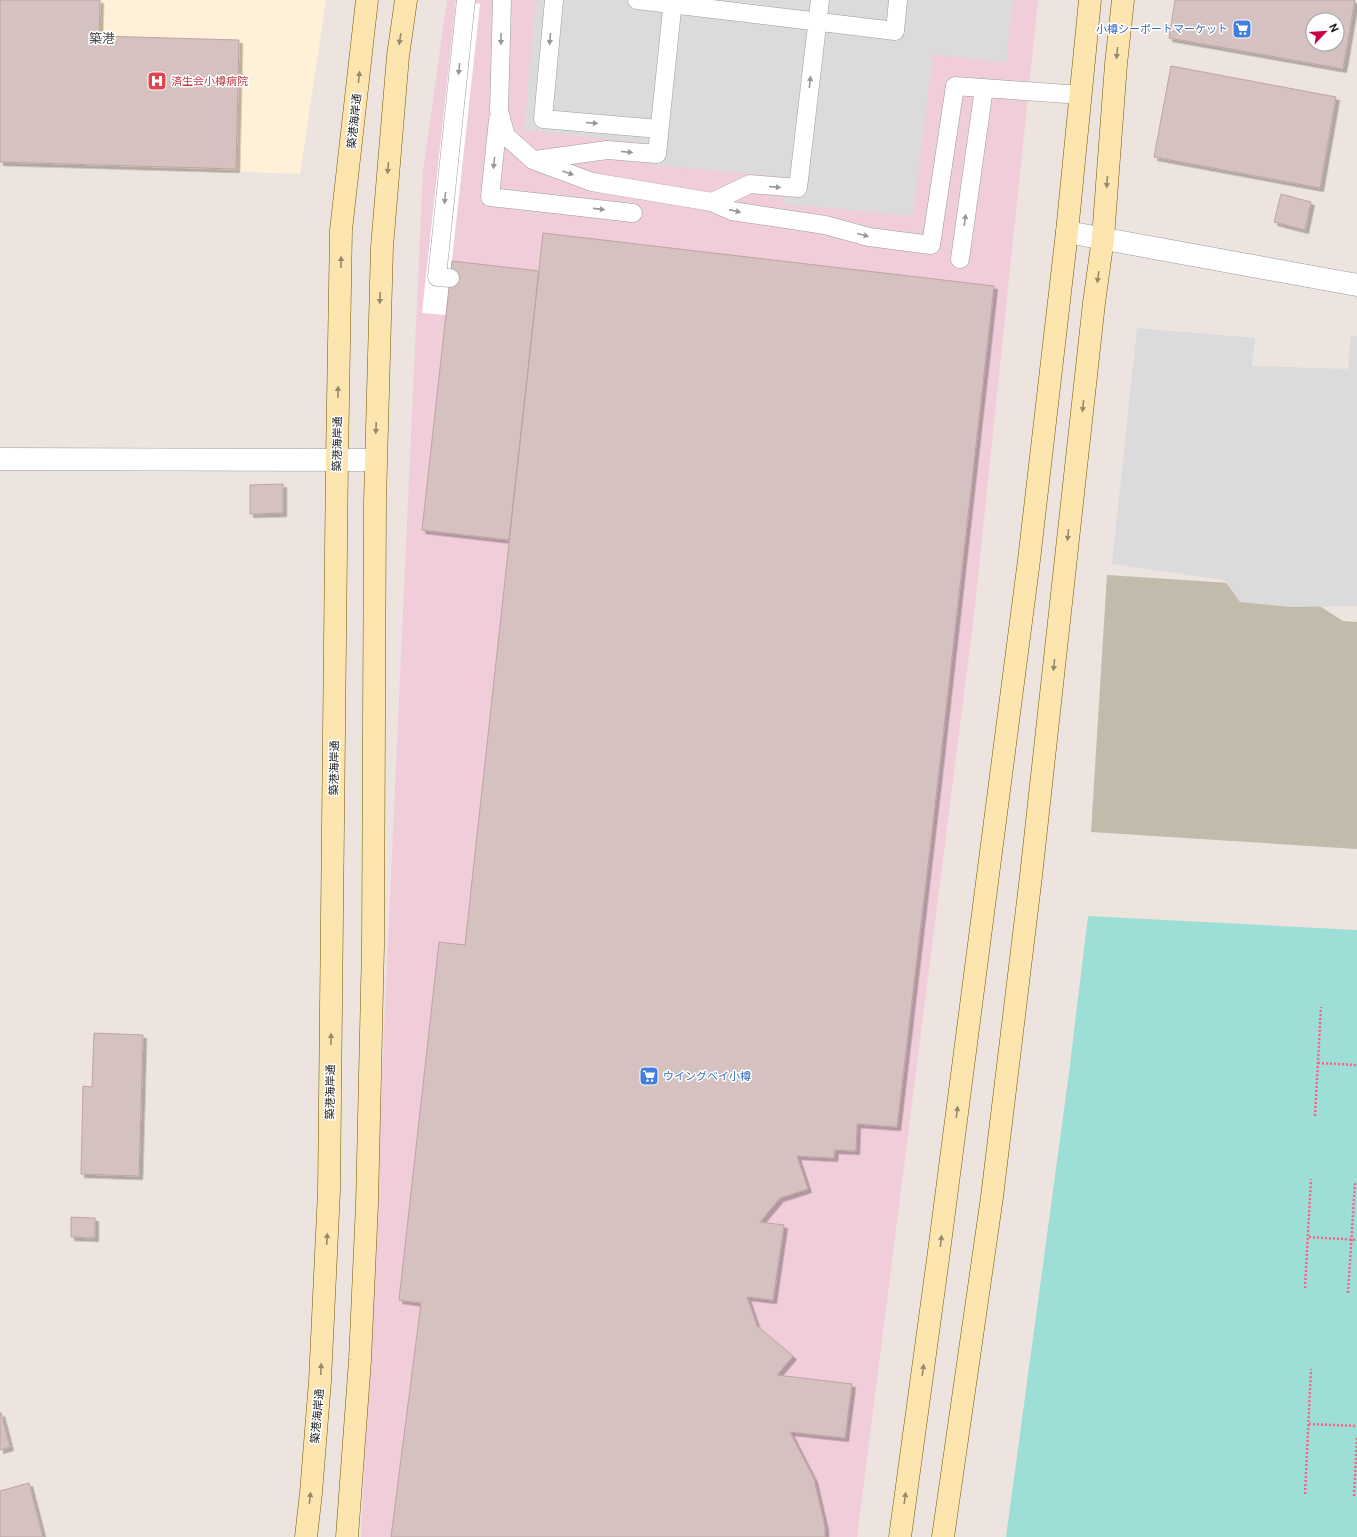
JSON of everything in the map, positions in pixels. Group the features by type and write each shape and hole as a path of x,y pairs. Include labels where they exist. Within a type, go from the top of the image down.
{"street":[{"name":"築港海岸通","path":"306,1537 320,1381 329,1191 341,230 367,0"},
{"path":"347,1537 360,1360 367,1204 373,946 375,460 382,247 398,56 406,0"},
{"path":"900,1537 939,1252 1027,576 1067,232 1090,0"},
{"path":"943,1537 992,1197 1031,876 1093,311 1103,238 1116,64 1123,0"},
{"path":"1067,232 1357,285"},
{"path":"0,459 375,460"}],"lane":[{"path":"502,0 499,111 490,197 633,213"},
{"path":"554,0 543,119 659,129"},
{"path":"637,0 673,2 895,31 898,0"},
{"path":"712,202 750,184 798,188 820,0"},
{"path":"450,278 437,277 466,1"},
{"path":"532,160 607,150 656,154 673,2"},
{"path":"499,111 506,136 532,160 592,182 712,202 732,211 825,225 869,237 931,245 955,86 1081,95"},
{"path":"960,259 984,88"}],"path":[{"path":"1314,1116 1321,1007"},
{"path":"1318,1063 1357,1065"},
{"path":"1305,1288 1311,1179"},
{"path":"1348,1293 1355,1183"},
{"path":"1309,1237 1357,1240"},
{"path":"1305,1494 1311,1369"},
{"path":"1309,1424 1357,1426"},
{"path":"1354,1496 1357,1438"}],"shaded area":[{"name":"済生会小樽病院","path":"0,0 326,0 300,174 0,162"},
{"name":"ウイングベイ小樽","path":"447,0 1038,0 974,615 857,1537 361,1537 423,171"},
{"path":"536,0 1013,0 1006,63 933,54 913,216 784,204 787,177 650,165 652,144 524,130"},
{"path":"1137,328 1255,338 1252,366 1348,369 1351,335 1357,336 1357,606 1291,607 1240,602 1224,580 1112,564"},
{"path":"1107,575 1290,587 1343,621 1357,622 1357,849 1091,832"}],"water":[{"path":"1088,916 1357,930 1357,1537 1006,1537 1069,1073"}],"pier":[{"path":"456,1 480,4 446,315 422,313"}],"building":[{"name":"済生会小樽病院","path":"0,0 100,0 99,36 239,40 236,169 0,162"},
{"name":"小樽シーポートマーケット","path":"1175,0 1355,0 1343,69 1169,38"},
{"path":"1171,66 1336,97 1320,188 1154,157"},
{"path":"1281,194 1311,202 1305,230 1274,222"},
{"name":"ウイングベイ小樽","path":"543,233 994,286 897,1127 857,1124 856,1151 835,1150 834,1158 797,1156 808,1189 780,1198 760,1222 784,1225 773,1300 747,1297 757,1326 793,1356 777,1375 852,1384 845,1438 790,1432 814,1479 825,1527 825,1537 391,1537 421,1303 399,1300 439,942 465,945"},
{"path":"452,261 539,271 509,540 422,530"},
{"path":"283,484 283,513 250,514 250,485"},
{"path":"94,1033 143,1035 139,1176 81,1174 83,1086 92,1087"},
{"path":"71,1217 95,1218 95,1238 71,1237"},
{"path":"0,1413 10,1447 0,1450"},
{"path":"29,1483 43,1537 0,1537 0,1491"}],"place":[{"name":"小樽シーポートマーケット","path":"1242,29"},
{"name":"済生会小樽病院","path":"157,81"},
{"name":"ウイングベイ小樽","path":"649,1076"}],"district":[{"name":"築港","path":"102,38"}]}
